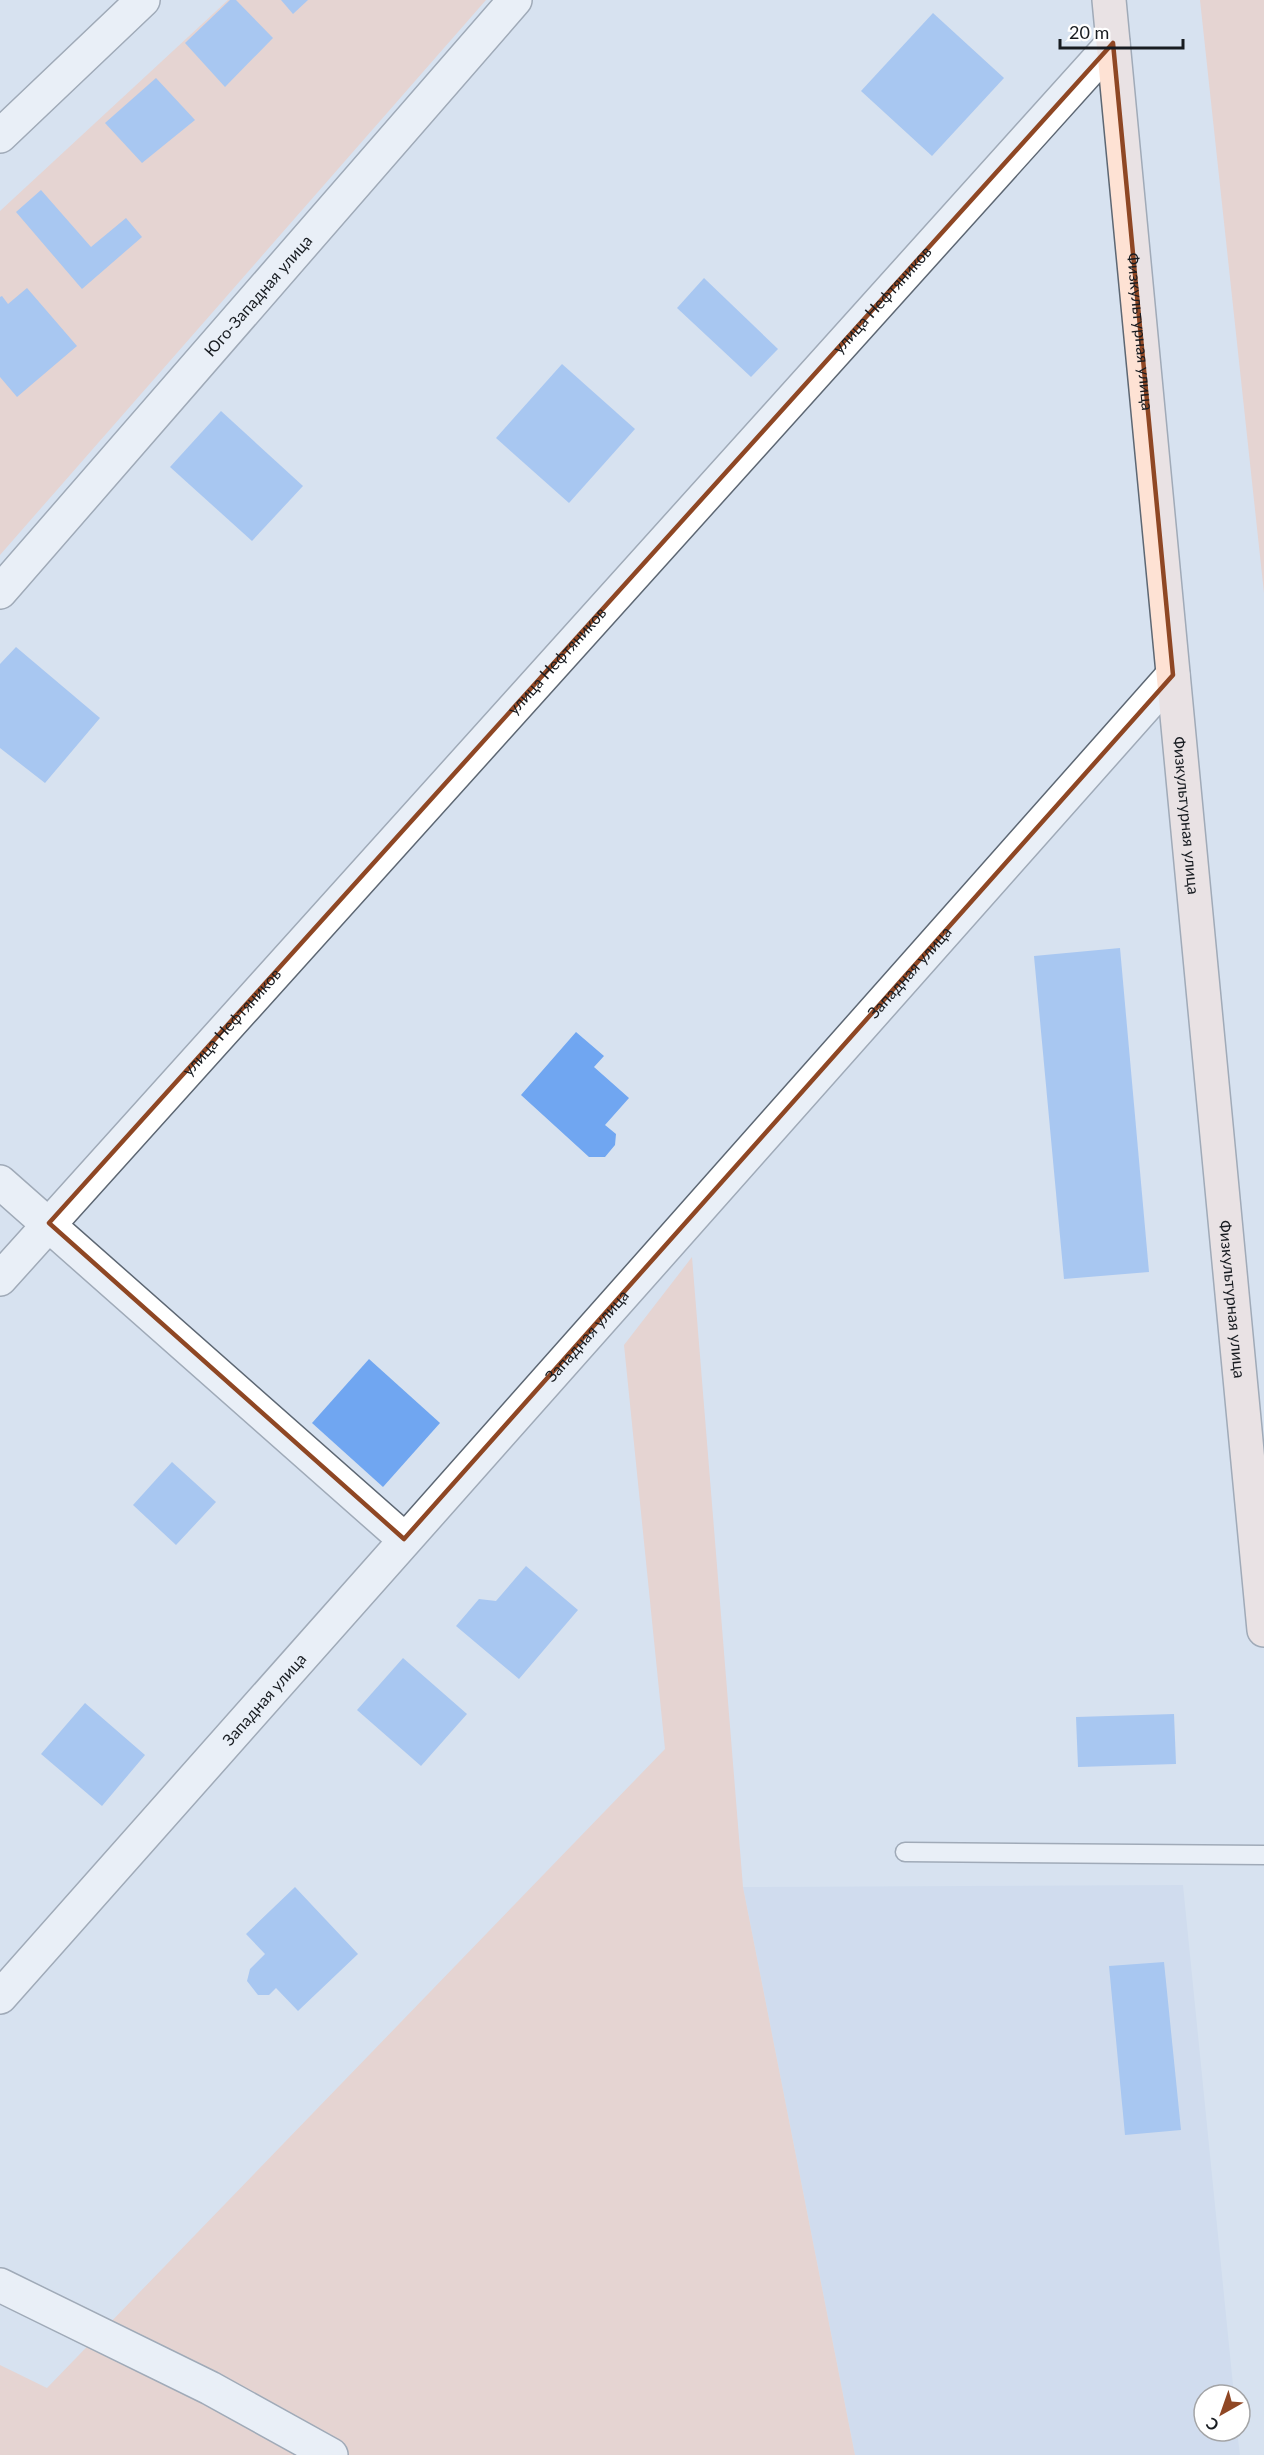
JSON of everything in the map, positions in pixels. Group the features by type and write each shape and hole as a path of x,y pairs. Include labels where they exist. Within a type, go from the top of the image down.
{"main road":[{"name":"Физкультурная улица","path":"1109,0 1264,1630"}],"street":[{"path":"0,136 143,0"},
{"name":"Юго-Западная улица","path":"0,592 515,0"},
{"name":"улица Нефтяников","path":"0,1279 1113,43"},
{"name":"Западная улица","path":"0,1997 1173,675"},
{"path":"0,1182 404,1539"},
{"path":"0,2285 210,2388 331,2455"}],"lane":[{"path":"905,1852 1264,1855"}],"highlighted area":[{"path":"1113,43 1173,675 404,1539 49,1223"}],"shaded area":[{"path":"228,0 486,0 0,555 0,211"},
{"path":"1200,0 1264,0 1264,593"},
{"path":"692,1257 743,1887 855,2455 0,2455 0,2365 47,2388 665,1749 624,1345"},
{"path":"1183,1885 1233,2383 1192,2383 1192,2443 1238,2443 1240,2455 855,2455 743,1887"}],"building":[{"path":"230,0 236,0 273,38 225,87 185,43"},
{"path":"281,0 308,0 293,14"},
{"path":"933,13 1004,78 932,156 861,91"},
{"path":"156,78 195,120 142,163 105,123"},
{"path":"41,190 91,247 126,218 142,237 82,289 16,212"},
{"path":"704,278 778,349 751,377 677,308"},
{"path":"27,288 77,346 17,397 0,377 0,297 2,296 8,304"},
{"path":"562,364 635,429 569,503 496,438"},
{"path":"221,411 303,486 252,541 170,467"},
{"path":"16,647 100,718 45,783 0,748 0,664"},
{"path":"1120,948 1149,1272 1064,1279 1034,956"},
{"path":"576,1032 604,1056 594,1067 629,1098 605,1125 616,1134 615,1145 605,1157 589,1157 521,1095"},
{"path":"369,1359 440,1423 383,1487 312,1423"},
{"path":"172,1462 216,1502 176,1545 133,1505"},
{"path":"526,1566 578,1610 519,1679 456,1626 479,1599 496,1601"},
{"path":"403,1658 467,1714 421,1766 357,1710"},
{"path":"85,1703 145,1755 102,1806 41,1754"},
{"path":"1174,1714 1176,1764 1078,1767 1076,1717"},
{"path":"295,1887 358,1954 298,2011 276,1988 269,1995 258,1995 247,1981 250,1969 265,1954 246,1934"},
{"path":"1164,1962 1181,2130 1125,2135 1109,1966"}]}
